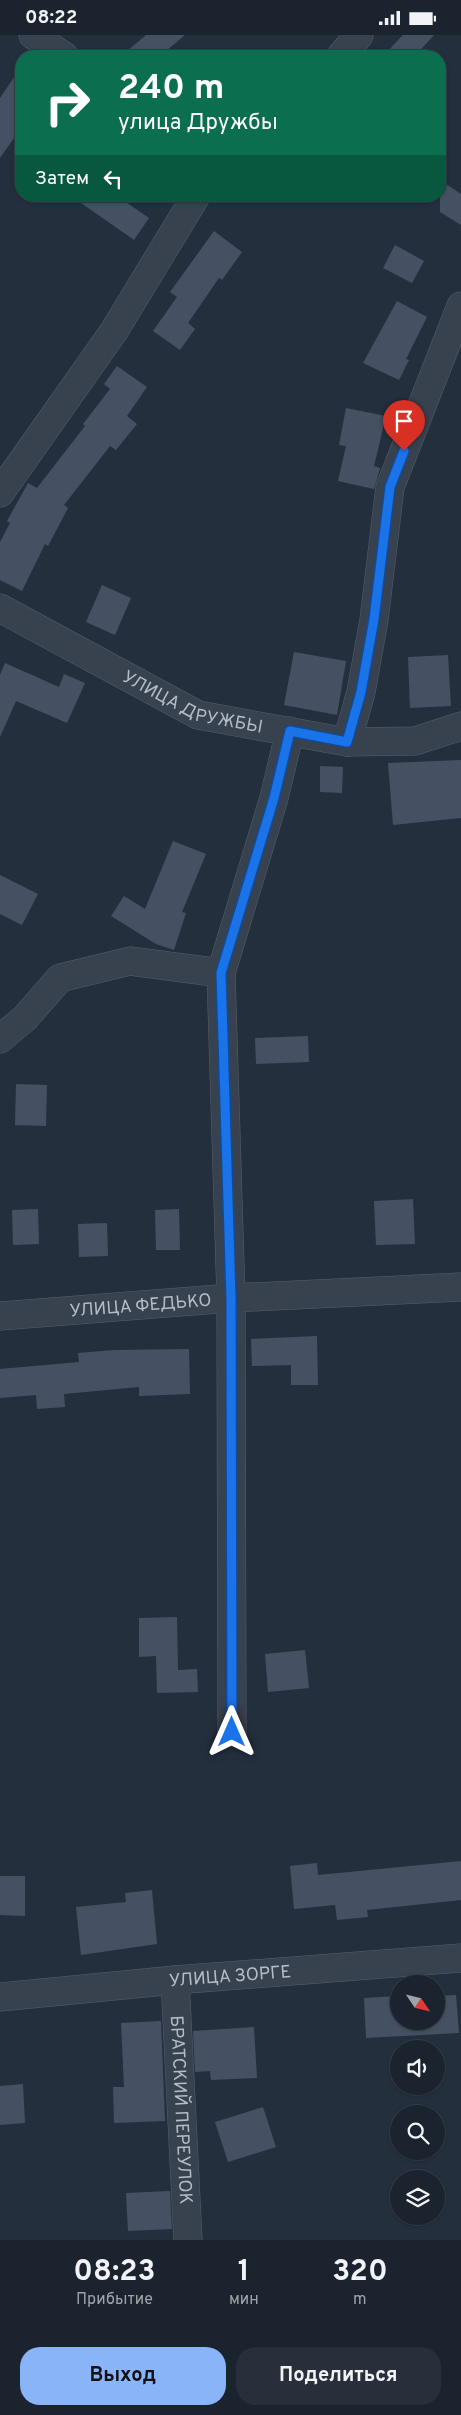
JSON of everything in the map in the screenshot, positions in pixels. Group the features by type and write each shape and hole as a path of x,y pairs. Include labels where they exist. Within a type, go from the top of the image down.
{"street":[{"path":"33,35 55,50"},
{"path":"346,50 359,35"},
{"path":"0,493 114,331 192,202"},
{"path":"347,742 361,692 374,619 390,487 461,306"},
{"name":"УЛИЦА ДРУЖБЫ","path":"0,608 198,715 347,742 415,741 461,726"},
{"path":"232,1732 231,1298 221,973 274,798 290,731"},
{"path":"0,1039 25,1018 60,978 130,961 221,973"},
{"name":"УЛИЦА ФЕДЬКО","path":"0,1317 231,1298 461,1287"},
{"name":"УЛИЦА ЗОРГЕ","path":"0,1997 175,1980 461,1958"},
{"name":"БРАТСКИЙ ПЕРЕУЛОК","path":"175,1980 188,2240"}],"building":[{"path":"146,35 185,35 167,50 128,50"},
{"path":"403,35 434,35 420,50 389,50"},
{"path":"15,76 15,137 0,158 0,98"},
{"path":"446,184 461,194 461,225 440,212 440,202 446,202"},
{"path":"80,202 126,202 149,218 134,240"},
{"path":"214,231 242,252 222,280 219,278 188,323 195,329 180,350 153,331 177,297 170,292"},
{"path":"395,245 424,261 412,283 383,268"},
{"path":"397,301 427,317 406,359 409,360 399,380 363,363"},
{"path":"117,366 147,387 127,416 137,424 116,450 110,446 64,505 68,508 48,546 45,544 22,591 0,580 0,542 10,523 7,521 28,483 37,488 85,426 83,424 110,389 104,384"},
{"path":"346,408 386,416 374,466 380,468 374,489 338,481 346,446 339,445"},
{"path":"102,585 131,598 115,635 86,622"},
{"path":"294,652 346,661 337,715 284,705"},
{"path":"448,655 451,706 410,708 408,657"},
{"path":"5,663 59,687 64,674 85,683 67,723 16,701 0,737 0,675"},
{"path":"461,760 461,818 393,825 388,763"},
{"path":"320,766 343,767 342,793 320,792"},
{"path":"173,841 206,854 182,912 186,913 174,950 156,944 111,916 124,896 145,909"},
{"path":"0,875 38,894 22,925 0,914"},
{"path":"308,1036 309,1062 256,1064 255,1038"},
{"path":"16,1084 47,1085 46,1126 15,1125"},
{"path":"413,1199 415,1244 376,1245 374,1201"},
{"path":"38,1209 39,1244 13,1245 12,1210"},
{"path":"179,1209 180,1250 156,1250 155,1210"},
{"path":"107,1223 108,1256 79,1257 78,1224"},
{"path":"317,1336 318,1385 291,1385 291,1365 252,1366 251,1339"},
{"path":"189,1349 190,1394 139,1396 139,1387 64,1394 65,1407 37,1409 36,1395 0,1398 0,1369 79,1362 78,1353 114,1350"},
{"path":"177,1617 178,1670 197,1669 198,1692 157,1693 156,1656 139,1657 139,1618"},
{"path":"305,1650 309,1688 268,1692 265,1654"},
{"path":"461,1861 461,1900 367,1910 368,1917 337,1920 335,1905 294,1909 290,1866 317,1863 318,1875"},
{"path":"0,1876 25,1876 25,1916 0,1915"},
{"path":"152,1890 157,1944 81,1955 76,1907 126,1902 125,1893"},
{"path":"456,1995 459,2033 366,2038 364,1998 390,1996 390,2030 445,2030 445,1996"},
{"path":"161,2021 165,2121 114,2123 113,2087 124,2087 121,2023"},
{"path":"254,2027 257,2078 211,2080 210,2071 195,2072 193,2031"},
{"path":"23,2084 25,2123 0,2125 0,2086"},
{"path":"263,2107 276,2147 228,2162 215,2122"},
{"path":"170,2191 172,2229 128,2231 126,2193"}],"route":[{"path":"232,1732 231,1298 221,973 274,798 290,731 347,742 361,692 374,619 390,487 404,451"}]}
